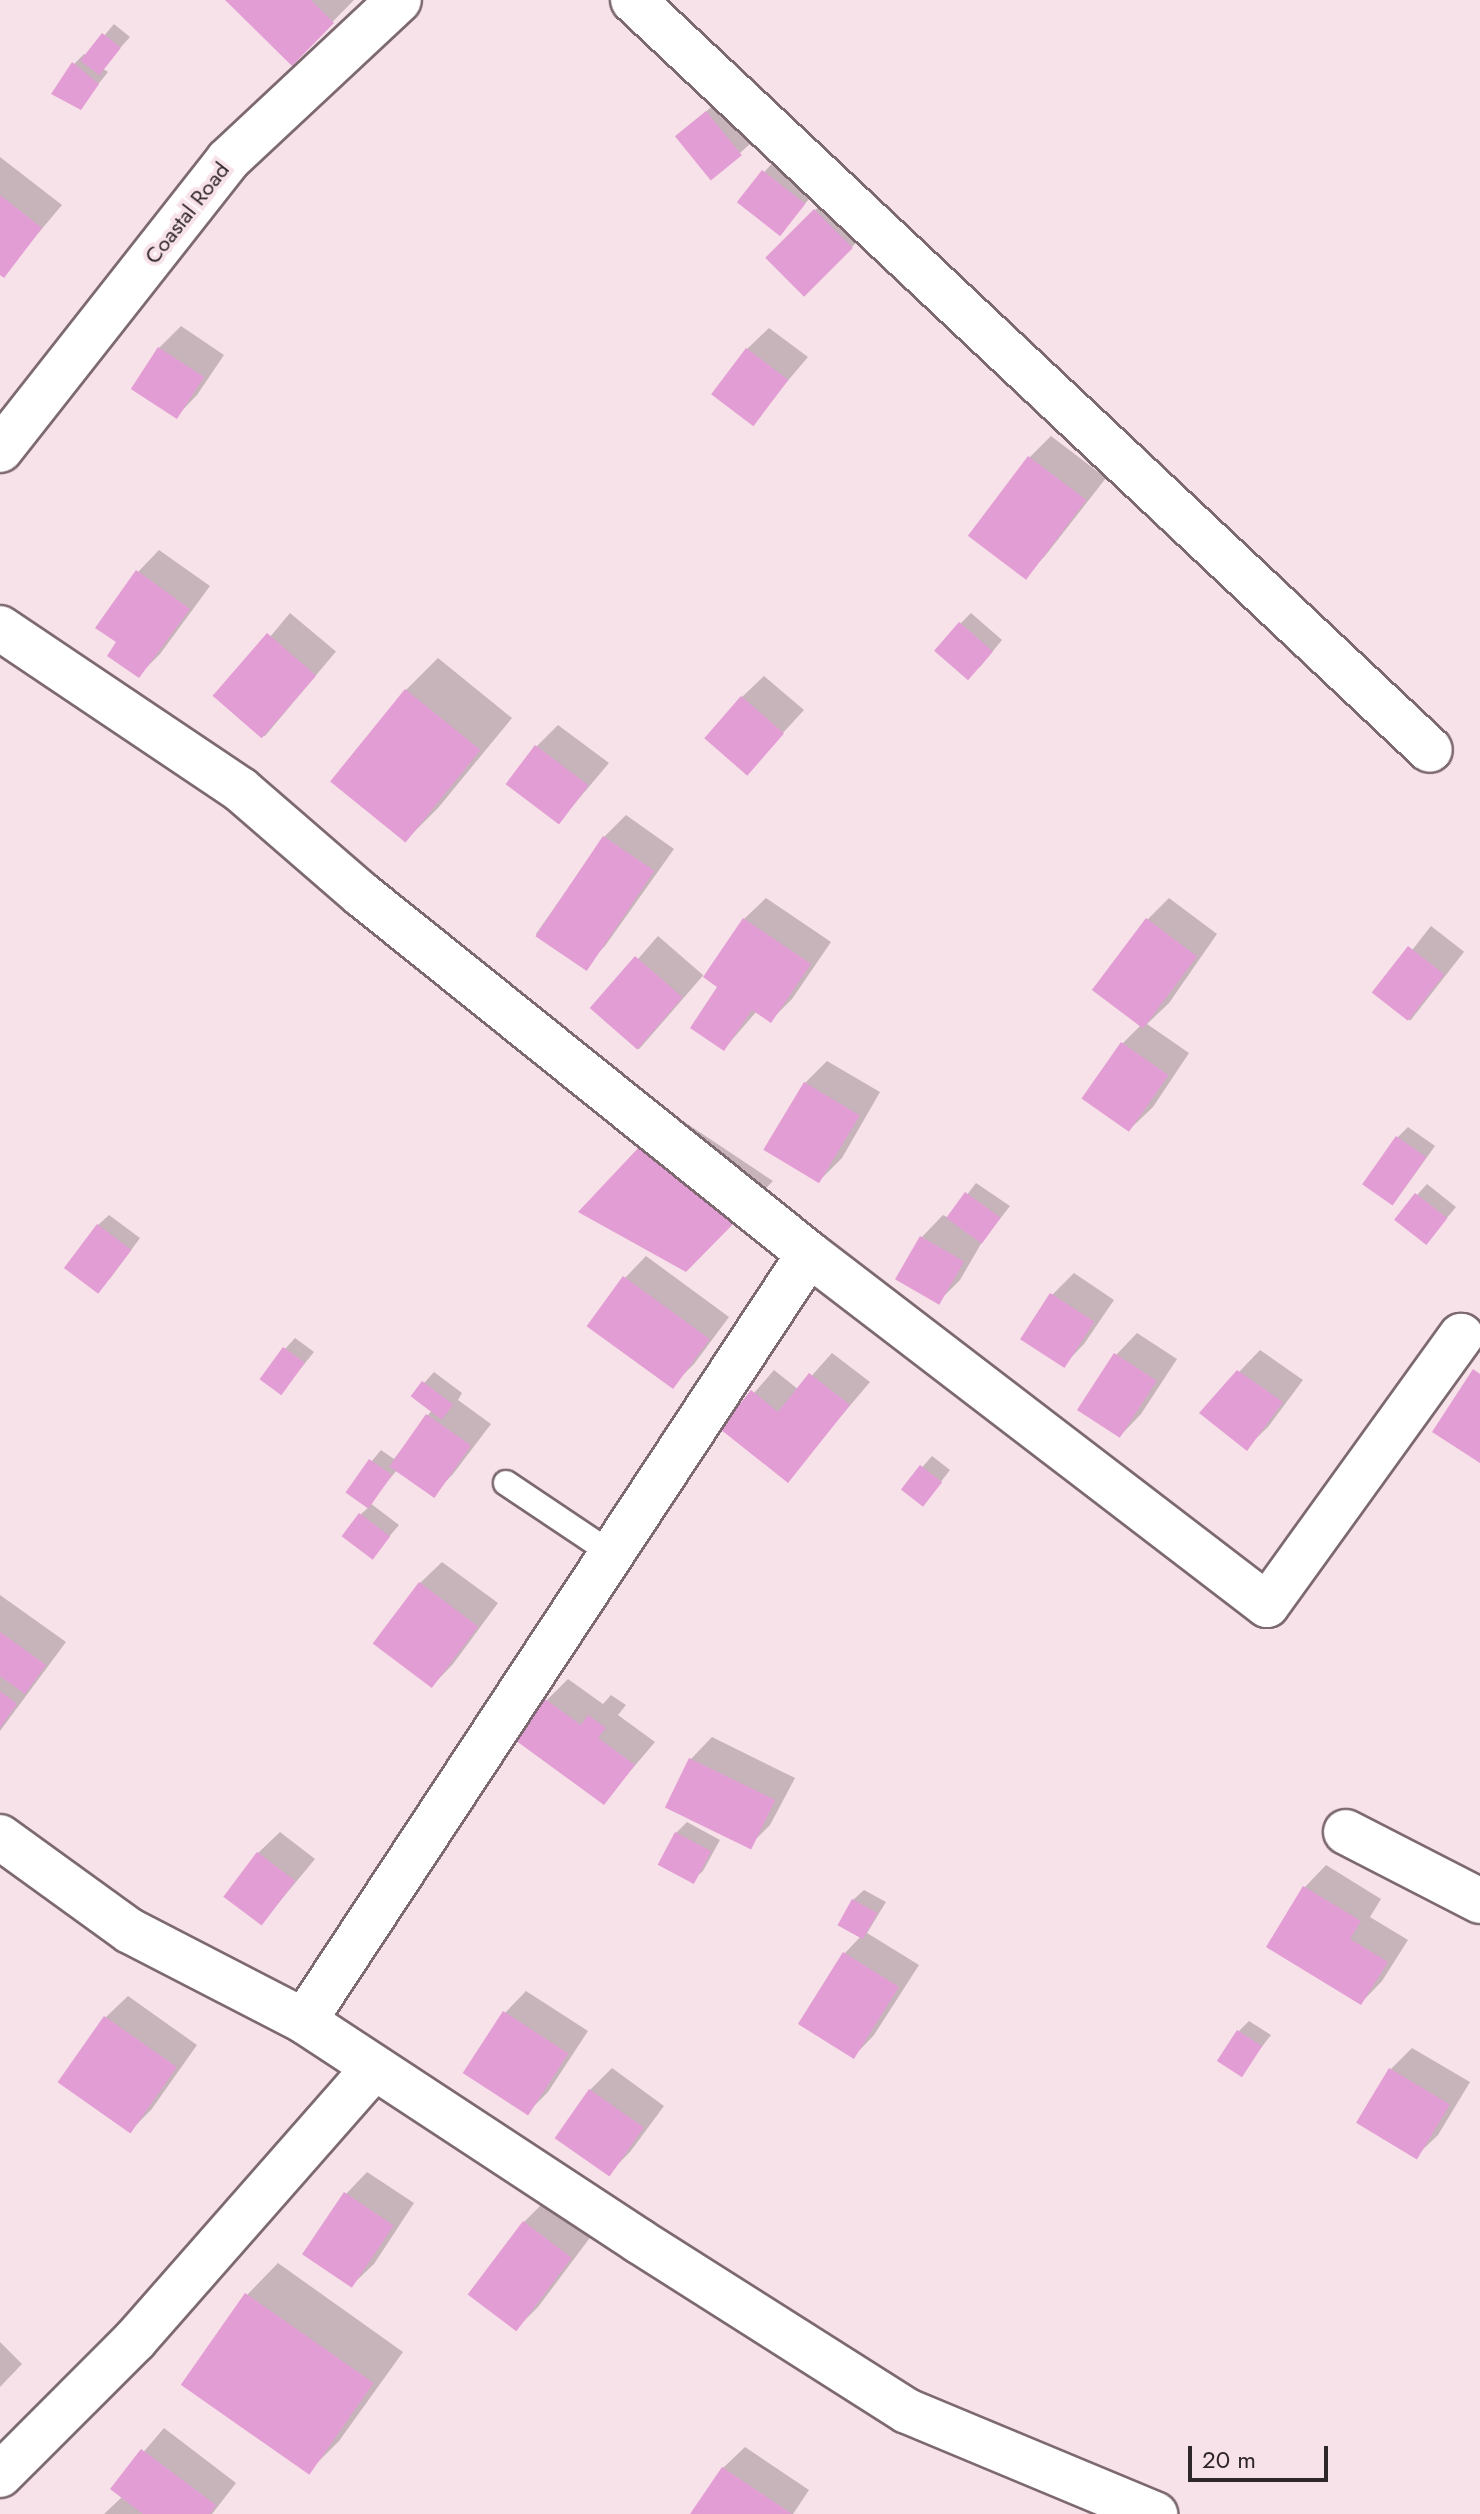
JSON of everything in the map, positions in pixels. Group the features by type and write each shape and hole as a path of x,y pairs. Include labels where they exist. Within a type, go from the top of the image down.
{"street":[{"name":"Coastal Road","path":"0,450 228,160 399,0"},
{"path":"633,0 1430,750"},
{"path":"0,628 241,790 361,894 809,1254 1267,1605 1461,1336"},
{"path":"304,2021 809,1254"},
{"path":"1346,1832 1480,1901"},
{"path":"0,1837 130,1931 304,2021 907,2411 1155,2514"},
{"path":"0,2475 135,2340 374,2068"}],"lane":[{"path":"506,1483 612,1554"}],"building":[{"path":"225,0 311,0 334,23 292,66"},
{"path":"102,33 121,48 99,75 80,61"},
{"path":"72,62 99,84 81,110 51,94"},
{"path":"706,111 742,155 711,180 675,136"},
{"path":"762,170 805,204 780,236 737,202"},
{"path":"0,195 42,228 4,278 0,275"},
{"path":"814,209 853,248 804,297 765,258"},
{"path":"158,347 204,377 177,419 131,389"},
{"path":"746,348 788,380 753,426 711,394"},
{"path":"1028,456 1086,500 1026,580 968,536"},
{"path":"136,570 190,609 139,678 107,656 116,642 95,628"},
{"path":"959,622 993,652 968,680 934,651"},
{"path":"267,633 316,676 262,738 213,696"},
{"path":"405,689 480,750 405,843 330,781"},
{"path":"741,696 784,733 747,776 704,738"},
{"path":"535,745 589,785 559,824 506,784"},
{"path":"603,836 654,871 587,971 535,936"},
{"path":"743,918 811,964 771,1023 752,1010 724,1051 690,1028 717,987 703,977"},
{"path":"1146,918 1197,957 1143,1028 1092,990"},
{"path":"1408,946 1444,974 1408,1021 1372,992"},
{"path":"635,956 683,997 637,1049 590,1008"},
{"path":"1121,1042 1169,1075 1129,1132 1081,1099"},
{"path":"804,1082 860,1115 819,1183 763,1150"},
{"path":"1396,1136 1426,1157 1392,1206 1362,1184"},
{"path":"641,1145 743,1214 686,1272 578,1212"},
{"path":"965,1192 1001,1218 982,1244 946,1218"},
{"path":"1415,1193 1447,1218 1426,1245 1394,1220"},
{"path":"97,1224 131,1250 98,1294 64,1268"},
{"path":"920,1236 964,1262 939,1305 895,1279"},
{"path":"623,1276 710,1339 673,1389 587,1326"},
{"path":"1050,1293 1094,1322 1064,1368 1020,1339"},
{"path":"283,1347 305,1363 281,1395 259,1379"},
{"path":"1114,1353 1157,1381 1120,1438 1077,1410"},
{"path":"1473,1369 1480,1374 1480,1463 1432,1432"},
{"path":"1237,1370 1283,1402 1247,1451 1199,1413"},
{"path":"809,1373 850,1405 788,1483 720,1429 751,1390 778,1412"},
{"path":"422,1381 453,1404 442,1420 411,1396"},
{"path":"426,1414 471,1446 434,1498 389,1466"},
{"path":"369,1459 392,1475 368,1509 345,1493"},
{"path":"920,1465 942,1482 923,1507 901,1489"},
{"path":"359,1513 390,1536 373,1560 342,1536"},
{"path":"419,1582 478,1627 432,1688 373,1643"},
{"path":"0,1632 46,1665 25,1694 0,1676"},
{"path":"0,1691 17,1704 0,1728"},
{"path":"545,1699 581,1725 588,1715 606,1728 598,1738 635,1765 604,1805 515,1740"},
{"path":"689,1758 775,1800 751,1850 665,1807"},
{"path":"675,1832 711,1851 694,1884 658,1865"},
{"path":"257,1852 295,1881 262,1926 223,1897"},
{"path":"1303,1886 1361,1921 1350,1939 1388,1962 1361,2005 1266,1947"},
{"path":"852,1899 877,1913 863,1939 837,1925"},
{"path":"843,1952 899,1987 854,2059 798,2024"},
{"path":"503,2011 568,2053 528,2116 463,2073"},
{"path":"104,2016 177,2067 130,2133 58,2082"},
{"path":"1237,2030 1262,2046 1242,2077 1217,2061"},
{"path":"1389,2068 1450,2105 1417,2159 1356,2123"},
{"path":"589,2089 644,2127 609,2177 555,2138"},
{"path":"344,2192 394,2226 352,2288 302,2254"},
{"path":"523,2221 572,2258 516,2331 468,2294"},
{"path":"245,2293 374,2383 309,2475 181,2385"},
{"path":"141,2449 216,2505 210,2514 143,2514 110,2489"},
{"path":"722,2467 792,2514 690,2514"}]}
